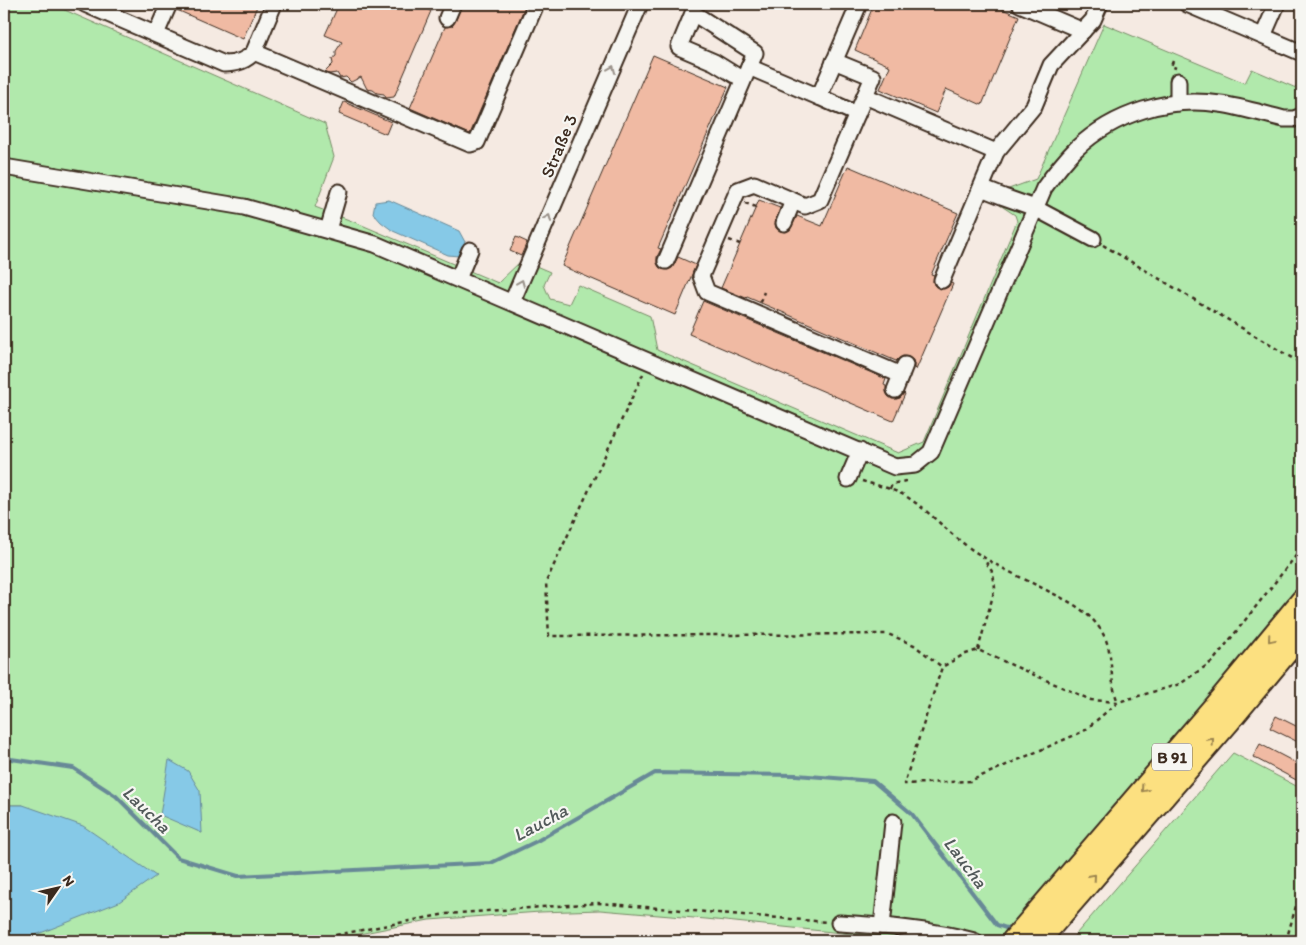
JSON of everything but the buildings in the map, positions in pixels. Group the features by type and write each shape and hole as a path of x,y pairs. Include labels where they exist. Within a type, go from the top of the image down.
{"highway":[{"name":"B 91","path":"1013,941 1210,712 1302,601"},
{"name":"B 91","path":"1038,941 1302,634"}],"street":[{"path":"84,4 224,64 233,64 248,58 254,52 274,4"},
{"path":"156,34 169,4"},
{"path":"254,52 470,144 477,142 536,4"},
{"name":"Straße 3","path":"512,302 640,4"},
{"path":"819,97 859,4"},
{"path":"1020,4 1083,31"},
{"path":"942,280 996,152 1034,106 1051,65 1093,20 1100,4"},
{"path":"1187,4 1302,53"},
{"path":"1263,36 1277,4"},
{"path":"666,261 746,73 755,53 694,13 679,47 714,62 735,76 746,73 794,94 819,97 857,114"},
{"path":"834,61 873,77 820,200 805,206 754,184 738,190 701,276 708,292 750,315 776,315 847,351 903,370 895,390"},
{"path":"1178,103 1179,75"},
{"path":"865,96 996,152"},
{"path":"4,167 244,207 375,244 895,466 915,465 931,452 1044,188 1065,161 1090,137 1105,127 1136,112 1178,103 1204,102 1222,104 1284,119 1294,119 1302,116"},
{"path":"981,188 1036,208 1093,239"},
{"path":"328,230 339,192"},
{"path":"784,223 793,201"},
{"path":"458,279 470,250"},
{"path":"848,478 860,451"},
{"path":"882,926 894,822"},
{"path":"839,923 882,926 952,935 974,941"}],"path":[{"path":"1172,61 1170,66 1179,75"},
{"path":"1093,239 1302,364"},
{"path":"649,361 546,582 549,636 888,634 914,646 942,667"},
{"path":"848,478 900,493 915,502 959,540 984,558 1072,604 1089,616 1102,632 1109,648 1114,692 1118,702"},
{"path":"890,489 892,484 908,481"},
{"path":"1118,702 1084,731 970,781 904,784 942,667 963,655 978,650 1091,700 1118,702 1180,684 1213,661 1302,548"},
{"path":"978,650 995,588 993,573 984,558"},
{"path":"1286,941 1302,885"},
{"path":"321,941 336,935 446,914 598,902 839,923"}],"green space":[{"path":"4,4 51,4 325,124 334,157 315,207 498,283 522,260 550,272 544,285 550,299 569,304 578,285 650,316 657,350 898,453 924,442 1017,221 1015,215 1000,205 1006,190 1036,179 1104,24 1245,83 1252,69 1296,88 1302,73 1302,585 1000,941 882,941 880,937 600,910 540,912 429,920 344,937 333,941 4,941 4,939 33,936 23,805 4,805","holes":["165,780 202,833 181,823"]},
{"path":"1233,753 1302,789 1302,941 1070,941"}],"water":[{"path":"389,200 459,231 465,242 458,256 448,255 393,231 381,222 373,213 375,202"},
{"path":"169,760 188,771 200,791 202,833 160,815"},
{"path":"4,805 23,805 83,826 156,876 119,902 33,936 4,939"}],"waterway":[{"name":"Laucha","path":"4,758 73,768 116,796 178,858 238,876 491,863 537,841 655,773 796,775 873,781 912,814 997,925 1012,930"}]}
